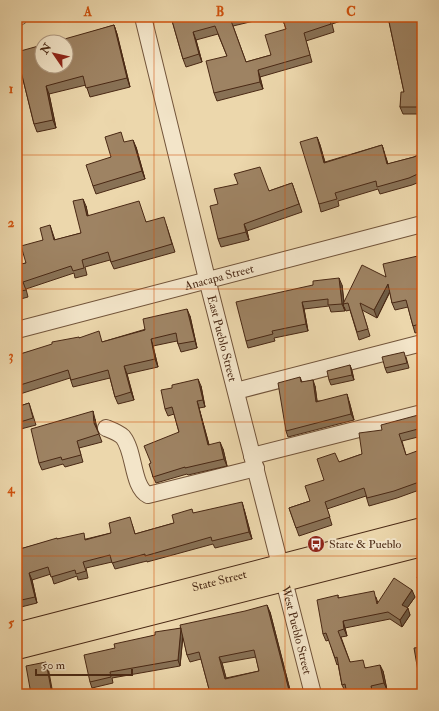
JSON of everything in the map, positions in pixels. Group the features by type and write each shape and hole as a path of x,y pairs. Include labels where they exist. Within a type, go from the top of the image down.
{"main road":[{"name":"State Street","path":"282,574 422,528"},
{"name":"State Street","path":"17,649 140,610 282,574 422,546"},
{"name":"State Street","path":"17,633 140,610"}],"street":[{"name":"East Pueblo Street","path":"143,17 207,279 282,574"},
{"name":"Anacapa Street","path":"17,330 207,279 422,224"},
{"path":"236,391 422,343"},
{"path":"106,428 123,438 132,460 140,488 148,495 254,462 422,413"},
{"name":"West Pueblo Street","path":"282,574 313,694"}],"building":[{"path":"171,17 235,17 230,18 246,62 271,55 265,35 286,29 282,17 329,17 331,24 304,33 310,55 258,70 260,82 214,93 206,61 227,56 215,26 193,32 199,54 183,59"},
{"path":"388,17 415,17 417,23 422,22 422,33 420,33 422,41 422,107 400,107 401,92 404,92"},
{"path":"114,25 127,78 86,88 83,76 46,86 53,120 34,124 17,52 34,47 34,74 74,74 74,36"},
{"path":"121,132 124,142 133,140 142,171 93,186 86,165 111,157 105,137"},
{"path":"317,137 324,163 382,145 387,164 414,157 422,153 422,172 409,178 377,187 376,181 335,193 337,199 319,204 300,142"},
{"path":"260,167 269,191 292,183 299,204 244,224 246,232 218,239 210,206 218,204 214,189 238,184 234,174"},
{"path":"83,199 87,216 139,201 146,222 164,217 172,244 111,262 108,252 82,260 84,268 73,271 71,266 23,282 26,290 17,292 17,265 26,263 21,246 43,240 40,228 50,225 54,240 81,233 73,201"},
{"path":"422,255 422,323 413,326 406,300 392,303 388,284 374,310 360,303 368,329 357,332 348,303 343,304 362,265 386,277 383,264"},
{"path":"339,278 342,304 328,305 328,299 302,302 306,324 272,331 273,334 246,341 236,302 313,285 313,281"},
{"path":"187,309 195,341 178,344 176,333 151,339 155,359 124,366 131,392 115,397 108,370 71,380 68,370 17,386 17,355 52,344 52,342 79,338 99,331 102,342 145,330 143,319"},
{"path":"404,352 407,363 385,368 382,357"},
{"path":"350,365 352,375 329,380 327,371"},
{"path":"300,377 301,382 313,380 316,402 347,394 351,414 286,431 278,383"},
{"path":"198,379 203,400 197,401 208,445 220,442 224,459 185,467 153,477 149,464 151,463 144,446 179,432 172,407 165,409 161,390 172,388 172,385"},
{"path":"29,403 33,418 17,423 17,407"},
{"path":"93,411 94,423 99,434 77,441 81,455 62,460 61,457 39,463 31,429"},
{"path":"422,414 422,428 399,434 406,455 417,451 419,455 422,454 422,481 394,491 367,498 364,488 325,502 330,517 296,528 289,508 310,501 305,486 324,480 317,459 335,453 339,462 362,454 359,433 382,430 381,425"},
{"path":"242,502 249,532 212,541 211,537 145,556 145,554 112,563 110,555 83,562 86,571 76,574 75,570 51,577 48,567 29,573 35,597 17,601 17,543 20,549 57,538 84,533 85,540 111,533 109,523 130,517 135,534 174,523 172,515 192,509 193,513"},
{"path":"422,575 422,590 417,577"},
{"path":"394,578 412,590 402,605 408,608 400,620 388,612 343,621 344,629 338,631 350,662 363,660 365,668 380,665 384,683 371,686 373,694 347,694 345,684 342,685 337,657 335,658 326,633 323,634 317,600 338,595 338,598 374,591 377,604"},
{"path":"267,605 290,694 197,694 196,692 209,689 199,652 187,655 180,625","holes":["254,650 259,671 225,679 219,657"]},
{"path":"181,628 178,660 110,672 111,677 90,682 84,655 115,648 114,644 155,635 155,632"},
{"path":"422,647 422,676 419,677 414,648"},
{"path":"46,662 52,694 31,694 26,666"}],"place":[{"name":"State & Pueblo","path":"316,544"}]}
